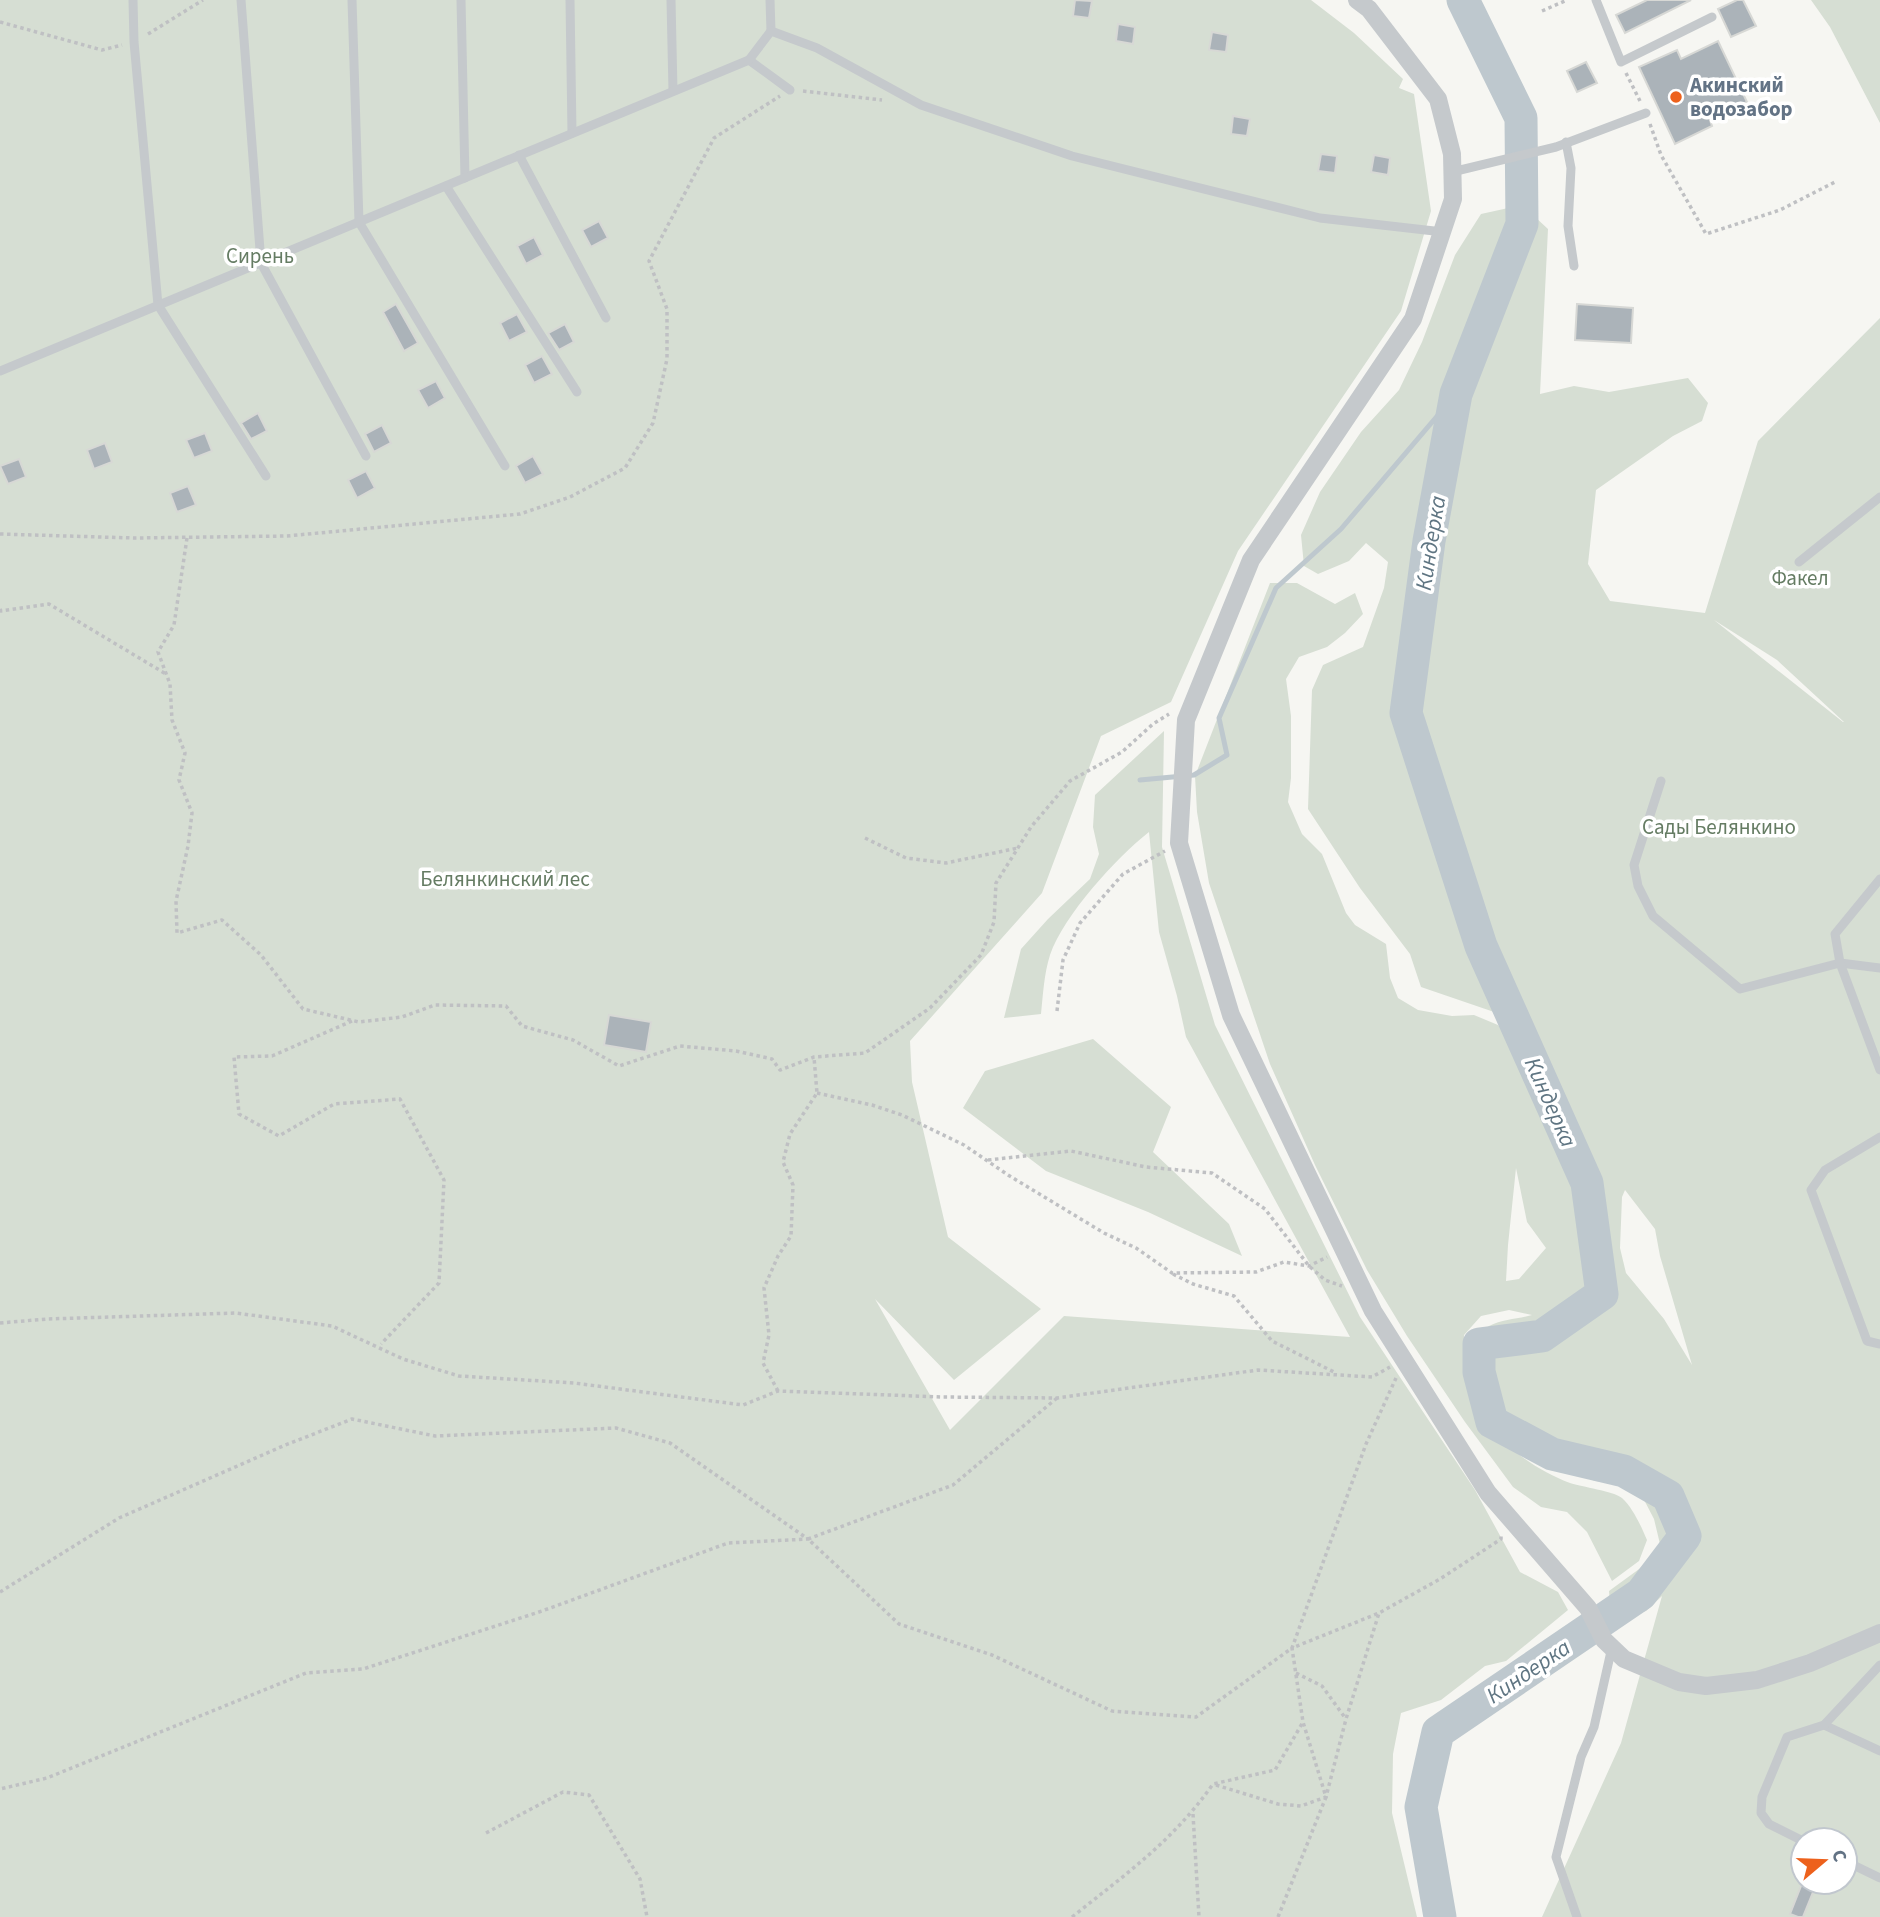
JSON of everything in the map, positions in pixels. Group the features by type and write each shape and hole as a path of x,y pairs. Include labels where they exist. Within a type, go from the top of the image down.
{"street":[{"path":"1357,0 1369,9 1438,99 1452,154 1452,200 1413,319 1251,560 1186,719 1179,843 1231,1014 1366,1296 1404,1360 1488,1493 1588,1608 1608,1643 1623,1659 1679,1682 1706,1686 1756,1680 1810,1663 1880,1633"}],"lane":[{"path":"133,0 134,42 158,305 266,476"},
{"path":"241,0 261,262 366,456"},
{"path":"352,0 359,222 505,466"},
{"path":"461,0 465,178"},
{"path":"570,0 572,134"},
{"path":"671,0 673,91"},
{"path":"0,371 749,60 771,31 770,0"},
{"path":"1597,0 1620,62 1712,17"},
{"path":"771,31 817,48 921,105 1072,156 1320,218 1443,232"},
{"path":"749,60 790,90"},
{"path":"1452,172 1556,147 1646,113"},
{"path":"1566,142 1572,168 1568,226 1574,267"},
{"path":"519,155 606,318"},
{"path":"446,186 577,392"},
{"path":"1799,562 1880,497"},
{"path":"1661,780 1634,864 1639,886 1653,916 1740,989 1840,963 1880,968"},
{"path":"1880,879 1835,934 1840,963 1880,1070"},
{"path":"1880,1137 1825,1170 1811,1190 1867,1341 1880,1344"},
{"path":"1577,1917 1556,1857 1581,1757 1594,1727 1608,1643"},
{"path":"1789,1834 1769,1824 1761,1813 1762,1797 1787,1737 1824,1725 1880,1665"},
{"path":"1824,1725 1880,1751"},
{"path":"1859,1868 1880,1878"}],"path":[{"path":"0,22 102,50 134,42 203,0"},
{"path":"1542,11 1567,0"},
{"path":"1620,62 1646,113 1661,155 1706,234 1780,210 1835,182"},
{"path":"0,534 187,538 287,536 520,514 570,497 625,468 653,423 667,359 667,309 649,261 714,138 790,90 921,105"},
{"path":"187,538 174,625 158,652 170,684 172,720 186,753 179,780 192,813 176,901 177,933 222,920 261,955 303,1009 359,1022 402,1017 435,1005 506,1006 522,1026 573,1040 619,1066 680,1045 736,1051 772,1059 780,1070 814,1057 865,1053 930,1008 981,955 994,922 996,883 1031,827 1070,781 1122,752 1153,724 1195,699"},
{"path":"0,609 49,604 167,675"},
{"path":"865,838 906,858 946,863 1018,848"},
{"path":"1057,1010 1063,960 1080,923 1123,874 1179,843"},
{"path":"353,1020 272,1056 234,1056 235,1068 239,1114 279,1136 334,1104 400,1099 444,1180 439,1283 381,1344"},
{"path":"778,1391 763,1363 769,1335 764,1288 778,1256 791,1236 793,1185 783,1162 790,1134 817,1093 814,1057"},
{"path":"817,1093 872,1105 902,1115 964,1145 1104,1233 1136,1248 1172,1273 1193,1284 1234,1296 1272,1341 1340,1375"},
{"path":"986,1160 1071,1150 1146,1167 1212,1173 1265,1209 1309,1266 1325,1280 1366,1296"},
{"path":"1172,1273 1256,1272 1284,1262 1309,1266 1343,1249"},
{"path":"0,1323 236,1313 331,1326 403,1359 459,1376 574,1384 743,1405 778,1391 1057,1398 1258,1370 1372,1377 1404,1360"},
{"path":"1326,1797 1303,1723 1292,1648 1366,1444 1404,1360"},
{"path":"0,1789 47,1777 306,1673 363,1669 542,1611 728,1543 808,1539 953,1485 1057,1398"},
{"path":"0,1592 119,1518 283,1446 352,1419 435,1436 616,1428 670,1443 808,1539 899,1624 992,1655 1112,1711 1196,1717 1292,1648 1379,1613 1440,1579 1501,1539 1504,1513"},
{"path":"1278,1917 1326,1797 1346,1719 1379,1613"},
{"path":"1296,1673 1322,1686 1346,1719"},
{"path":"1072,1917 1162,1845 1193,1813 1213,1784 1275,1770 1303,1723"},
{"path":"1213,1784 1278,1804 1301,1806 1326,1797"},
{"path":"486,1833 563,1792 589,1795 640,1879 647,1917"},
{"path":"1193,1813 1199,1917"}],"green space":[{"path":"0,0 1311,0 1354,33 1403,79 1399,88 1414,94 1431,211 1401,311 1238,551 1171,702 1101,736 1042,893 910,1041 912,1082 948,1237 1041,1309 954,1380 875,1299 950,1430 1064,1316 1350,1337 1186,1037 1159,932 1149,832 1092,888 1057,939 1045,977 1041,1014 1004,1018 1021,949 1090,879 1099,854 1093,827 1095,795 1164,731 1162,847 1215,1025 1360,1317 1475,1490 1520,1572 1558,1592 1568,1610 1506,1661 1485,1666 1441,1700 1401,1713 1393,1754 1392,1813 1417,1917 0,1917"},
{"path":"1811,0 1880,0 1880,123 1830,27"},
{"path":"1522,205 1548,229 1540,394 1574,386 1609,392 1688,378 1708,403 1702,421 1673,436 1596,490 1588,564 1610,601 1705,613 1758,441 1880,318 1880,1917 1542,1917 1621,1743 1662,1596 1646,1611 1619,1620 1610,1604 1609,1591 1646,1564 1660,1544 1654,1519 1641,1494 1623,1483 1595,1481 1534,1456 1490,1427 1516,1452 1537,1467 1570,1483 1612,1493 1626,1502 1647,1540 1639,1561 1612,1581 1587,1532 1567,1512 1541,1507 1513,1487 1465,1422 1407,1336 1367,1270 1315,1165 1270,1064 1209,883 1197,812 1195,776 1270,583 1297,583 1335,604 1355,593 1363,614 1327,647 1299,657 1286,679 1291,716 1291,778 1288,802 1302,834 1322,854 1346,913 1355,925 1386,944 1390,978 1398,998 1418,1010 1452,1016 1474,1015 1498,1025 1506,1034 1497,1013 1421,987 1410,954 1360,888 1308,809 1312,690 1323,665 1363,647 1384,588 1388,562 1366,543 1349,561 1318,574 1304,566 1301,535 1320,492 1361,432 1399,390 1422,342 1455,255 1481,214","holes":["1714,620 1777,660 1844,722 1843,722","1516,1168 1527,1222 1546,1248 1519,1279 1506,1281","1625,1190 1655,1229 1660,1256 1692,1365 1664,1319 1626,1273 1620,1248 1622,1197","1509,1310 1532,1315 1489,1326 1479,1334 1474,1345 1473,1371 1485,1423 1472,1394 1464,1335 1481,1316"]},
{"path":"1093,1039 1171,1107 1153,1152 1229,1224 1242,1256 1148,1212 1046,1171 963,1108 985,1071"}],"building":[{"path":"1075,0 1092,1 1089,18 1073,16"},
{"path":"1647,0 1691,0 1625,33 1616,15"},
{"path":"1743,0 1756,26 1731,37 1718,9"},
{"path":"1118,24 1135,27 1133,44 1116,41"},
{"path":"1212,32 1228,35 1226,52 1209,50"},
{"path":"1718,41 1747,102 1710,120 1712,126 1675,144 1639,67 1677,50 1681,59"},
{"path":"1586,62 1597,83 1577,92 1567,71"},
{"path":"1233,116 1250,119 1247,136 1231,134"},
{"path":"1321,154 1337,156 1335,173 1318,171"},
{"path":"1374,155 1390,158 1388,175 1371,172"},
{"path":"599,221 608,238 591,247 582,230"},
{"path":"534,237 543,255 526,264 517,246"},
{"path":"396,304 418,343 404,351 383,312"},
{"path":"1577,304 1633,308 1631,343 1575,340"},
{"path":"517,314 527,332 509,341 500,323"},
{"path":"565,324 574,342 559,350 548,333"},
{"path":"542,356 552,374 534,383 525,365"},
{"path":"436,381 445,398 428,408 418,390"},
{"path":"258,413 267,431 251,439 241,423"},
{"path":"382,425 391,443 374,452 365,434"},
{"path":"205,433 212,451 194,458 186,440"},
{"path":"105,443 112,462 94,469 87,450"},
{"path":"533,456 543,474 525,483 516,466"},
{"path":"19,459 26,477 8,484 0,466"},
{"path":"366,471 375,488 357,498 348,480"},
{"path":"188,486 196,505 177,512 170,493"},
{"path":"609,1015 651,1022 646,1052 604,1045"},
{"path":"1797,1896 1812,1896 1803,1917 1790,1914"}],"waterway":[{"name":"Киндерка","path":"1440,1917 1421,1807 1438,1732 1641,1594 1685,1536 1668,1496 1624,1471 1552,1454 1492,1422 1479,1372 1479,1344 1542,1336 1602,1294 1587,1183 1481,946 1406,713 1429,541 1456,394 1522,224 1521,118 1463,0"},
{"path":"1140,780 1194,775 1227,755 1219,718 1276,588 1341,529 1456,394"}],"place":[{"name":"Акинский водозабор","path":"1676,97"}],"park label":[{"name":"Сирень","path":"260,256"},
{"name":"Факел","path":"1800,578"},
{"name":"Сады Белянкино","path":"1719,827"},
{"name":"Белянкинский лес","path":"505,879"}]}
